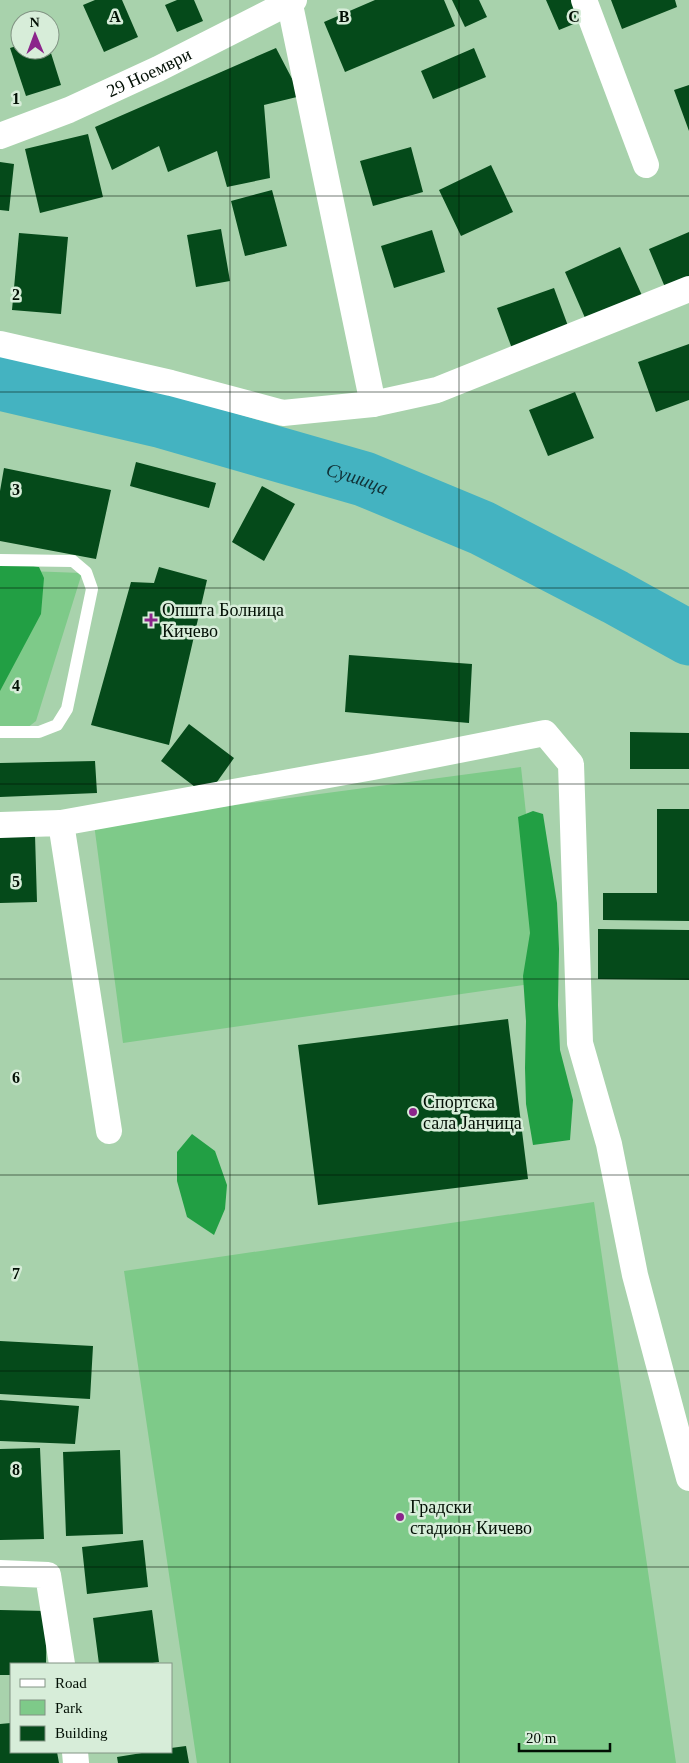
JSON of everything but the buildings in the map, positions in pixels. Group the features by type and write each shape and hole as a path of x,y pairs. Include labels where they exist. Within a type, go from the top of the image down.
{"street":[{"path":"584,0 646,165"},
{"path":"291,1 373,404"},
{"name":"29 Ноември","path":"0,136 69,110 123,86 291,1"},
{"path":"0,344 171,383 283,413 373,404 437,390 689,289"},
{"path":"0,825 61,823 373,767 545,733 571,764 580,1043 609,1144 635,1275 689,1478"},
{"path":"61,823 109,1131"},
{"path":"0,1573 48,1575 62,1663"}],"lane":[{"path":"0,560 73,561 86,572 92,589 67,709 57,725 39,732 0,732"}],"green space":[{"path":"0,560 39,567 44,578 41,614 0,691"},
{"path":"0,570 82,573 36,721 27,728 0,728"},
{"path":"521,767 544,982 123,1043 94,824"},
{"path":"533,811 543,814 557,903 560,1050 573,1100 570,1140 533,1145 526,1104 526,1021 523,976 530,933 518,817"},
{"path":"192,1134 215,1151 227,1185 225,1209 214,1235 187,1217 177,1181 177,1152"},
{"name":"Градски стадион Кичево","path":"594,1202 676,1763 197,1763 124,1271"}],"waterway":[{"name":"Сушица","path":"0,383 163,421 364,479 482,528 689,638"}],"place":[{"name":"Општа Болница Кичево","path":"151,620"},
{"name":"Спортска сала Јанчица","path":"413,1112"},
{"name":"Градски стадион Кичево","path":"400,1517"}]}
